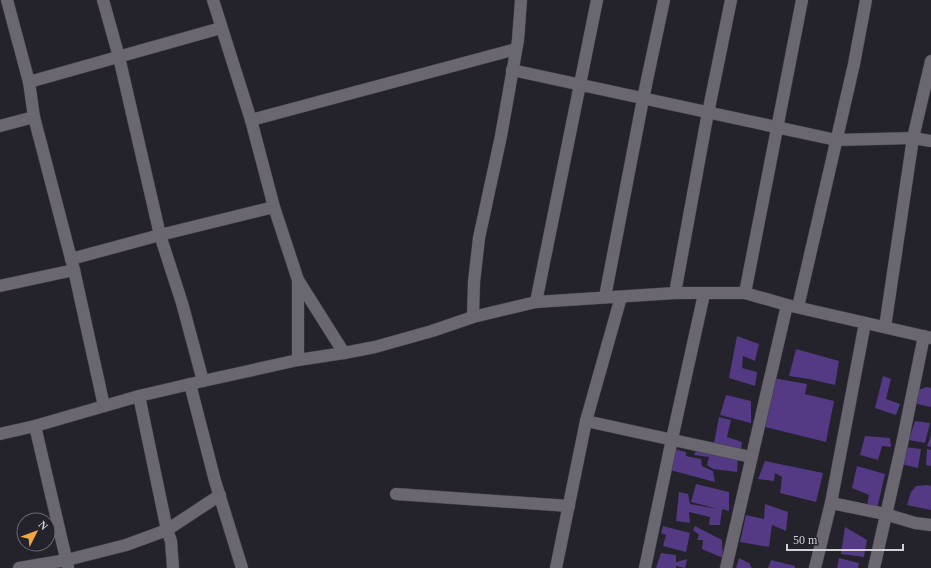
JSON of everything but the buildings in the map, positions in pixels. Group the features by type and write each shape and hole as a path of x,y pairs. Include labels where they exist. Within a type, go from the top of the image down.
{"street":[{"path":"7,0 28,82 34,117 72,264 104,406"},
{"path":"103,0 119,57 160,235 182,303 203,381"},
{"path":"213,0 251,120 274,207 298,280 344,353"},
{"path":"473,317 474,282 479,238 501,136 516,49 522,0"},
{"path":"536,302 597,0"},
{"path":"605,297 643,99 664,0"},
{"path":"675,293 708,113 731,0"},
{"path":"745,293 802,0"},
{"path":"726,568 751,457 836,140 854,64 866,0"},
{"path":"28,82 221,28"},
{"path":"251,120 516,49"},
{"path":"885,327 913,138 931,61"},
{"path":"512,70 836,140 913,138 931,140"},
{"path":"0,126 34,117"},
{"path":"0,286 160,235 274,207"},
{"path":"298,280 298,360"},
{"path":"0,434 190,384 298,360 375,347 432,331 473,317 536,302 675,293 745,293 792,306 927,337 885,514 874,568"},
{"path":"645,568 704,294"},
{"path":"556,568 586,421 621,297"},
{"path":"815,568 831,503 865,323"},
{"path":"190,384 220,495 242,568"},
{"path":"140,396 167,530 171,541 173,568"},
{"path":"586,421 751,457"},
{"path":"35,426 68,564"},
{"path":"396,494 569,506"},
{"path":"19,568 68,564 126,545 167,530 220,495"},
{"path":"831,503 885,514 915,523 931,525"}]}
